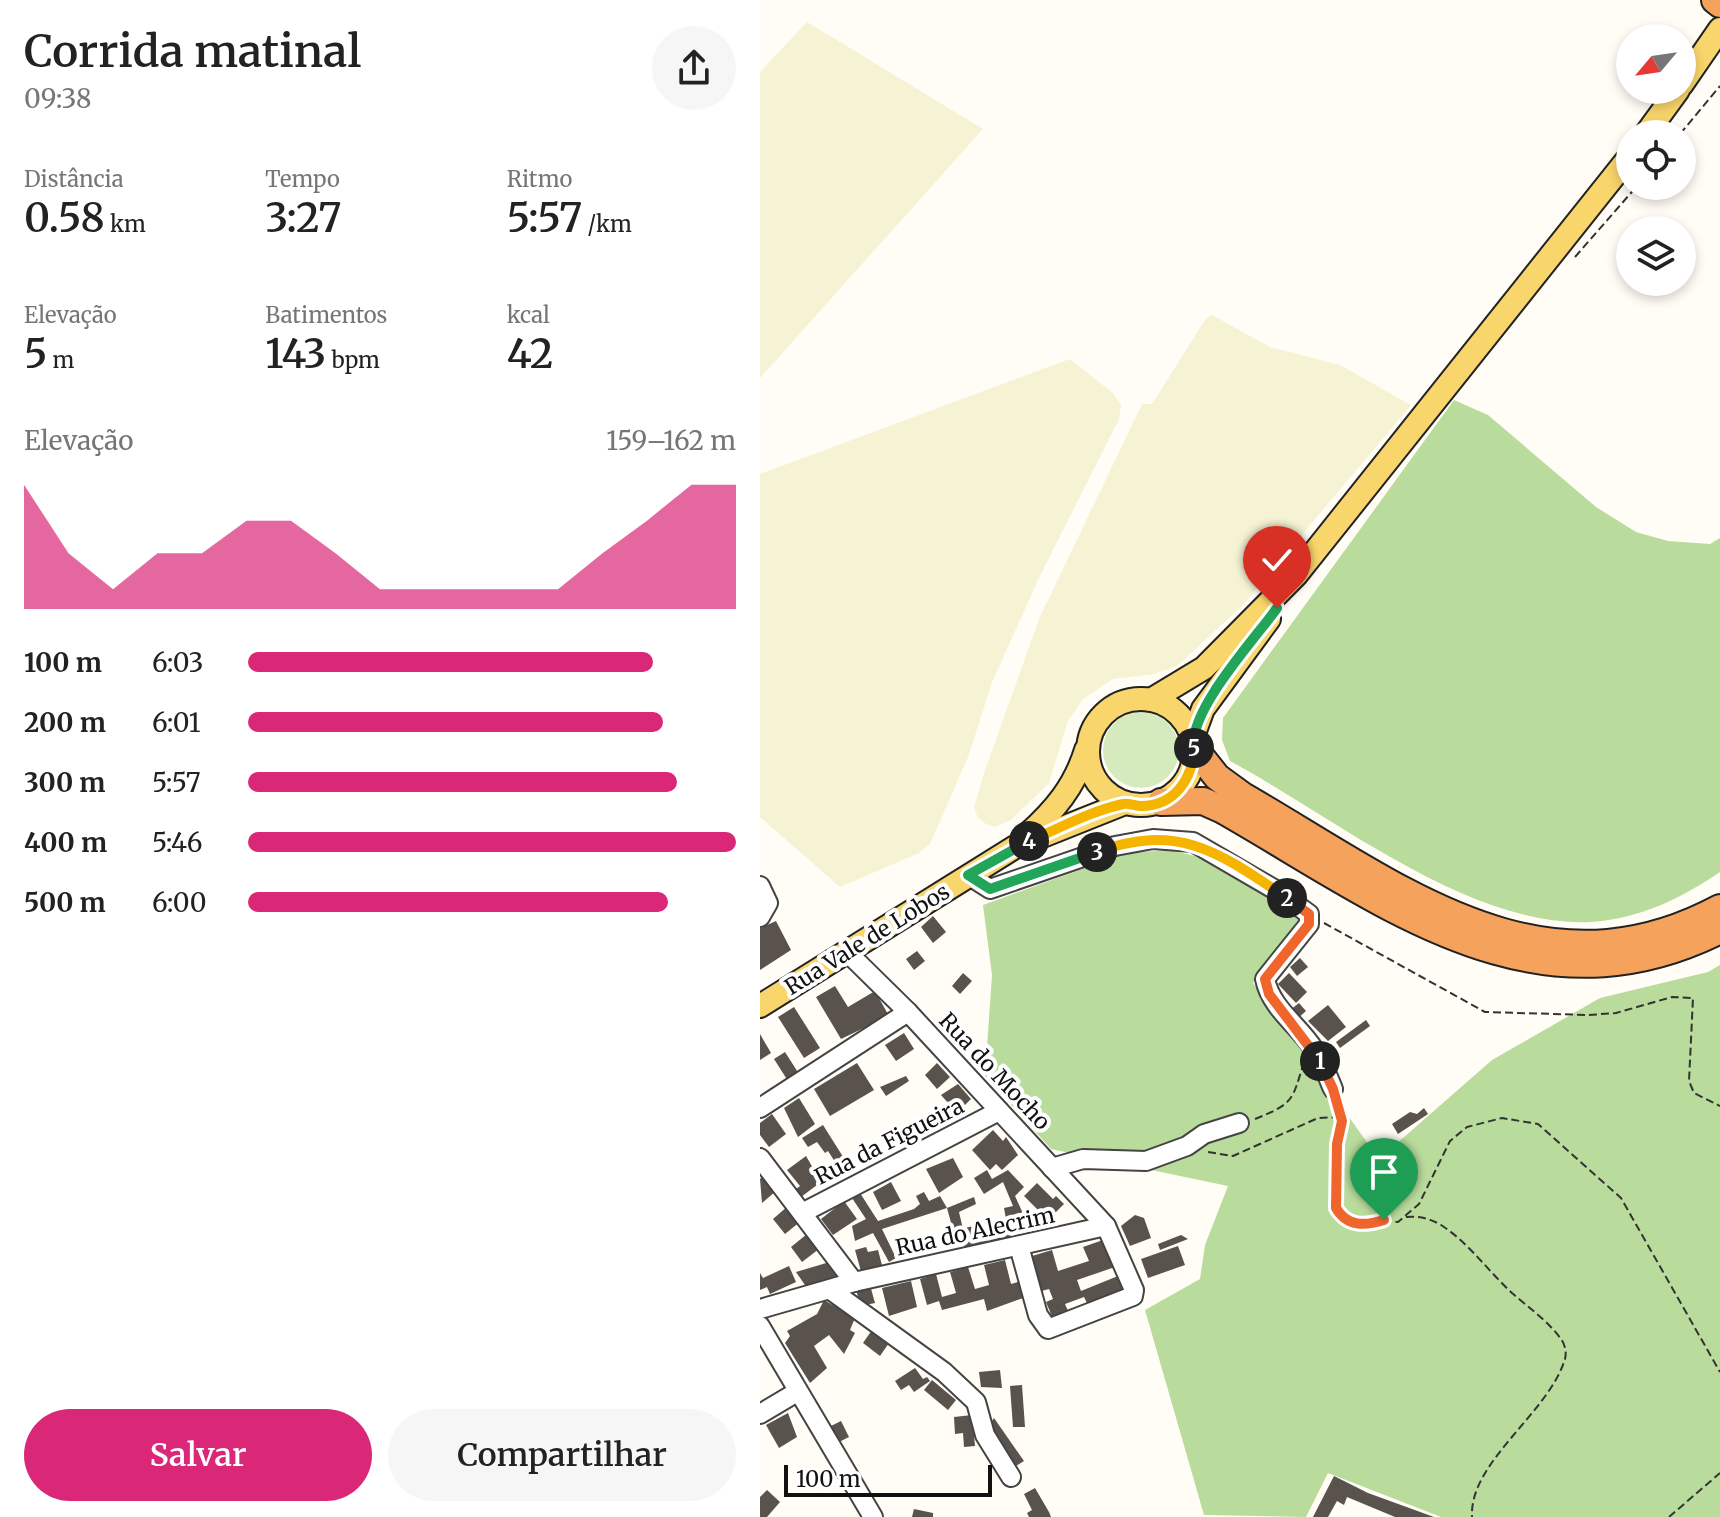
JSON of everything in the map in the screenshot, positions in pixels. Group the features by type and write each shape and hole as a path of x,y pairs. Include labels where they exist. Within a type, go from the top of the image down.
{"highway":[{"path":"1715,0 1720,4"},
{"path":"1193,743 1217,777 1243,796 1434,906 1494,932 1560,944 1619,942 1669,930 1720,908"},
{"path":"1161,802 1203,801 1439,931 1513,957 1550,964 1623,962 1670,951 1720,930"}],"main road":[{"path":"1696,64 1720,29"},
{"path":"1088,746 1092,775 1111,797 1125,803 1143,806 1161,802 1183,786 1190,775 1193,743 1203,709 1297,574 1616,174"},
{"path":"1015,847 1059,803 1078,775 1093,728 1104,713 1119,703 1151,700 1204,668 1297,574"},
{"path":"1151,700 1177,714 1193,743"},
{"path":"1015,847 1125,803"},
{"name":"Rua Vale de Lobos","path":"760,1006 1015,847"}],"street":[{"path":"968,875 990,889 1115,846 1153,839 1193,842 1279,892 1309,914 1309,924 1265,979 1269,994 1314,1048 1333,1089"},
{"path":"760,886 768,903 760,917"},
{"name":"Rua do Mocho","path":"846,951 908,1012 1106,1226 1134,1290 1133,1296 1055,1328 1043,1325 1019,1246"},
{"path":"760,1108 908,1012"},
{"name":"Rua da Figueira","path":"802,1213 999,1111"},
{"path":"1052,1168 1083,1159 1134,1163 1187,1146 1204,1134 1239,1123"},
{"path":"760,1158 854,1282"},
{"name":"Rua do Alecrim","path":"760,1309 832,1291 854,1282 1106,1226"},
{"path":"832,1291 944,1372 976,1402 981,1414 981,1429 1011,1477"},
{"path":"760,1326 873,1517"},
{"path":"760,1414 797,1392"}],"path":[{"path":"1692,120 1720,86"},
{"path":"1309,914 1485,1012 1589,1015 1616,1013 1672,997 1693,998 1689,1081 1694,1093 1720,1106"},
{"path":"1239,1123 1287,1104 1298,1090 1303,1064 1314,1048"},
{"path":"1333,1089 1341,1117 1335,1195 1336,1208 1342,1217 1360,1225 1384,1220 1398,1222 1419,1204 1433,1181 1450,1141 1467,1127 1502,1118 1538,1124 1621,1198 1720,1372"},
{"path":"1187,1146 1218,1156 1233,1156 1318,1118 1341,1117"},
{"path":"1405,1217 1421,1216 1442,1226 1531,1308 1566,1349 1565,1361 1549,1388 1479,1480 1472,1517"},
{"path":"1669,1517 1720,1473"}],"shaded area":[{"path":"807,22 983,129 760,378 760,72"},
{"path":"1212,315 1270,347 1340,365 1411,405 1243,605 1177,666 1154,674 1113,679 1083,699 1068,721 1049,783 1011,820 995,827 986,824 978,818 974,808 1039,619 1142,404 1152,404 1205,320"},
{"path":"1070,359 1113,393 1121,405 1119,419 1039,578 992,682 969,755 930,844 919,853 840,887 760,817 760,474"}],"green space":[{"path":"1454,400 1488,415 1596,507 1636,532 1668,541 1710,544 1720,538 1720,872 1659,906 1626,917 1591,922 1545,919 1498,907 1404,865 1230,761 1222,740 1223,718"},
{"path":"1134,712 1148,712 1162,718 1173,729 1179,750 1176,765 1168,777 1148,788 1134,788 1120,782 1109,771 1103,757 1103,743 1109,729 1120,718"},
{"path":"1169,850 1223,867 1300,917 1253,983 1379,1159 1492,1060 1600,998 1708,972 1720,965 1720,1517 1441,1517 1328,1473 1306,1517 1204,1515 1145,1310 1200,1279 1205,1245 1228,1186 1051,1149 985,1076 992,975 983,905 1127,853"}],"building":[{"path":"933,916 946,932 933,943 921,927"},
{"path":"776,921 791,950 760,970 760,928"},
{"path":"917,951 925,961 914,970 906,959"},
{"path":"1300,958 1308,967 1297,976 1290,967"},
{"path":"963,973 972,981 960,994 952,986"},
{"path":"1289,973 1307,992 1296,1003 1278,984"},
{"path":"835,986 848,1007 875,991 889,1016 841,1039 816,997"},
{"path":"1299,1003 1306,1011 1297,1019 1290,1010"},
{"path":"1328,1005 1346,1027 1328,1041 1308,1021"},
{"path":"794,1007 820,1048 804,1058 778,1017"},
{"path":"1366,1020 1370,1026 1340,1048 1336,1042"},
{"path":"904,1033 914,1049 896,1061 885,1045"},
{"path":"760,1034 771,1053 760,1060"},
{"path":"785,1052 799,1074 788,1081 774,1059"},
{"path":"857,1063 874,1090 830,1116 814,1089"},
{"path":"937,1063 950,1077 937,1089 925,1075"},
{"path":"906,1076 909,1081 886,1096 880,1087"},
{"path":"958,1084 971,1099 957,1113 941,1095"},
{"path":"799,1098 815,1124 798,1137 784,1108"},
{"path":"1424,1108 1428,1114 1398,1134 1392,1124 1410,1112 1417,1114"},
{"path":"772,1114 786,1134 769,1147 760,1135 760,1123"},
{"path":"823,1125 852,1171 844,1176 828,1151 825,1153 817,1142 808,1147 802,1138"},
{"path":"993,1130 1003,1141 1006,1137 1018,1155 1002,1170 996,1164 990,1170 972,1150"},
{"path":"806,1156 821,1182 801,1197 796,1189 800,1186 787,1170"},
{"path":"953,1158 963,1177 939,1193 926,1169"},
{"path":"987,1170 992,1179 1008,1170 1024,1187 1015,1196 1026,1220 1031,1218 1033,1225 1022,1227 1017,1215 1006,1219 1004,1208 1013,1206 1003,1182 984,1194 974,1178"},
{"path":"763,1176 776,1191 762,1203 760,1179"},
{"path":"891,1182 901,1201 882,1210 873,1192"},
{"path":"1037,1183 1053,1199 1056,1196 1064,1204 1048,1220 1024,1196"},
{"path":"924,1192 929,1201 940,1196 947,1208 882,1229 896,1258 889,1262 873,1233 855,1241 852,1226 866,1219 852,1198 860,1193 878,1221 914,1209 920,1204 916,1196"},
{"path":"974,1197 976,1204 959,1212 963,1229 953,1230 947,1208"},
{"path":"844,1201 857,1219 833,1235 821,1219"},
{"path":"788,1206 801,1221 785,1234 773,1219"},
{"path":"1135,1215 1144,1218 1151,1238 1130,1246 1121,1226"},
{"path":"1006,1219 1012,1241 965,1251 960,1229"},
{"path":"807,1234 819,1249 802,1262 791,1247"},
{"path":"1181,1235 1188,1239 1160,1250 1158,1244"},
{"path":"1103,1240 1118,1266 1077,1280 1081,1291 1118,1276 1124,1292 1089,1307 1084,1297 1065,1304 1069,1313 1053,1319 1046,1302 1053,1299 1049,1289 1038,1292 1032,1256 1052,1250 1058,1271 1089,1261 1083,1247"},
{"path":"1178,1246 1185,1265 1148,1278 1141,1259"},
{"path":"866,1247 868,1252 878,1250 883,1269 862,1275 855,1250"},
{"path":"1005,1260 1011,1284 1021,1281 1026,1297 987,1311 984,1299 942,1310 939,1301 927,1305 920,1279 936,1274 942,1297 956,1293 950,1272 968,1267 975,1289 989,1285 984,1265"},
{"path":"833,1261 838,1279 807,1288 796,1272"},
{"path":"789,1266 796,1282 770,1294 767,1287 760,1290 760,1273 763,1278"},
{"path":"911,1281 917,1307 889,1316 882,1288"},
{"path":"870,1285 875,1303 860,1306 856,1289"},
{"path":"824,1300 855,1318 850,1330 855,1333 844,1354 829,1335 814,1346 827,1368 810,1383 785,1343 790,1336 787,1331 817,1314"},
{"path":"872,1330 889,1343 880,1356 863,1343"},
{"path":"915,1368 923,1379 927,1377 930,1381 914,1392 909,1385 901,1390 895,1381"},
{"path":"1000,1370 1002,1388 981,1387 979,1372"},
{"path":"932,1380 956,1400 948,1410 924,1390"},
{"path":"1022,1385 1025,1427 1013,1427 1010,1386"},
{"path":"788,1413 797,1437 779,1448 766,1425"},
{"path":"972,1415 975,1446 964,1447 963,1433 955,1434 954,1417"},
{"path":"994,1418 1024,1461 1011,1469 986,1430"},
{"path":"841,1421 849,1437 837,1443 829,1427"},
{"path":"1334,1476 1368,1493 1434,1517 1395,1517 1347,1497 1344,1505 1337,1501 1328,1517 1313,1517"},
{"path":"1035,1488 1051,1517 1029,1517 1027,1513 1032,1510 1024,1494"},
{"path":"767,1490 780,1502 767,1517 760,1517 760,1497"},
{"path":"914,1509 933,1513 933,1517 912,1517"}],"route":[{"path":"1277,608 1203,709 1192,739 1194,748 1190,775 1173,795 1161,802 1143,806 1125,803 1076,822 1015,847 968,875 990,889 1115,846 1153,839 1193,842 1226,859 1301,907 1309,914 1309,924 1272,968 1265,979 1266,987 1281,1010 1314,1048 1340,1108 1342,1121 1337,1144 1336,1208 1342,1217 1360,1225 1384,1220"}]}
